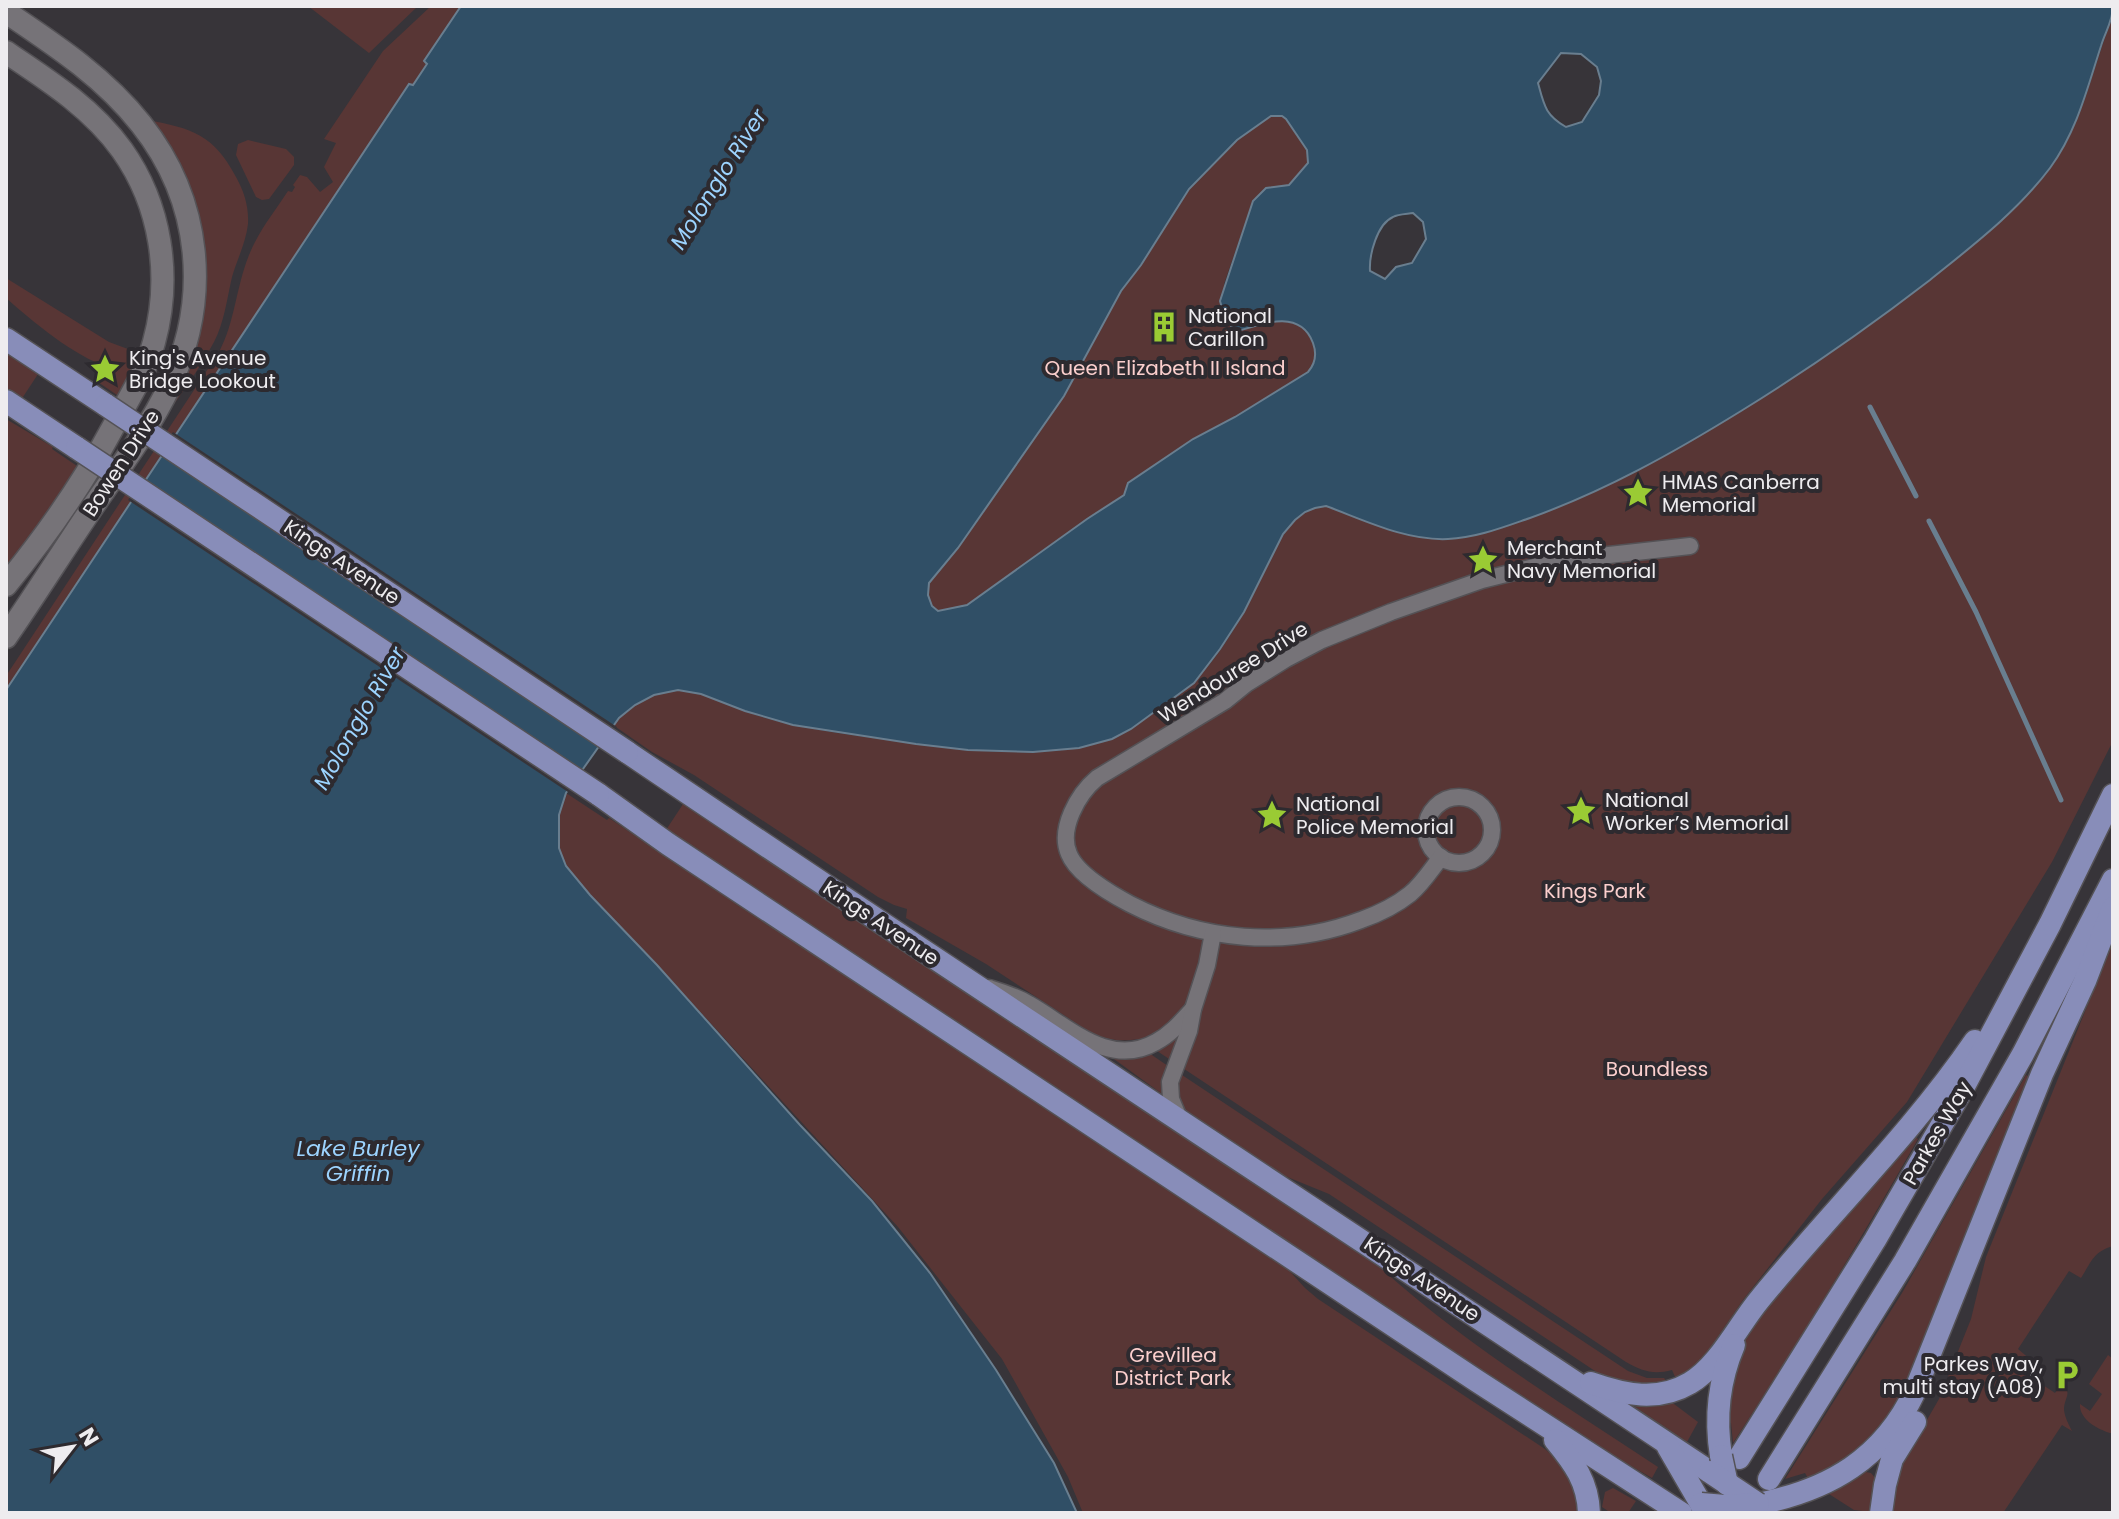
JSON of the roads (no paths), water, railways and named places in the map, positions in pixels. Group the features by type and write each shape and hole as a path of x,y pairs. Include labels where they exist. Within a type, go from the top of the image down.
{"main road":[{"name":"Bowen Drive","path":"6,12 91,73 140,122 178,185 192,229 195,250 195,291 185,339 168,388 126,460 6,637"},
{"name":"Bowen Drive","path":"6,52 50,81 97,121 121,149 150,203 162,261 162,303 154,343 141,375 73,496 40,544 6,585"},
{"name":"Kings Avenue","path":"6,339 969,983 1665,1443 1728,1481"},
{"path":"6,401 1465,1374 1647,1492 1694,1505"},
{"name":"Parkes Way","path":"1728,1481 1962,1090 2036,951 2113,795"},
{"name":"Parkes Way","path":"1769,1479 1905,1261 2023,1054 2113,880"},
{"path":"1728,1481 1769,1502 1812,1490 1855,1465 1878,1446 1903,1414 2113,908"},
{"path":"1567,1376 1632,1395 1655,1395 1675,1390 1704,1372 1750,1311 1933,1097 2036,951"},
{"path":"1728,1481 1718,1419 1722,1384 1732,1349 1750,1311"},
{"path":"1881,1513 1892,1459 1922,1408 1927,1359"},
{"path":"1540,1421 1581,1474 1588,1496 1589,1513"},
{"path":"1665,1443 1694,1505"},
{"path":"1694,1505 1728,1481"}],"street":[{"name":"Wendouree Drive","path":"1441,857 1422,883 1379,913 1310,934 1251,937 1177,925 1139,908 1101,886 1081,870 1072,860 1066,841 1070,820 1080,798 1097,778 1225,701 1291,656 1338,633 1482,580 1534,567 1690,546"},
{"path":"1455,797 1480,804 1491,822 1492,838 1487,847 1476,858 1466,862 1456,863 1441,857 1430,845 1427,835 1428,819 1433,810 1455,797"},
{"path":"1181,1123 1171,1099 1170,1084 1189,1031 1213,933"},
{"path":"969,983 1025,1001 1092,1043 1116,1051 1138,1049 1155,1043 1193,1009"}],"water":[{"name":"Lake Burley Griffin","path":"461,6 2113,6 2080,109 2050,168 1993,228 1884,315 1765,396 1664,456 1585,496 1490,532 1469,537 1432,539 1386,528 1326,506 1305,512 1283,534 1244,612 1194,683 1131,729 1112,739 1079,748 1033,752 968,750 793,725 701,694 678,690 654,695 619,718 566,793 559,815 559,848 566,866 872,1201 930,1273 1054,1463 1077,1513 6,1513 6,690 409,84 413,85 427,64 424,61","holes":["1561,53 1581,54 1597,67 1601,81 1599,95 1582,122 1566,127 1546,109 1538,83","1271,116 1282,116 1307,150 1308,163 1289,185 1266,188 1253,201 1220,301 1224,315 1235,332 1279,321 1299,325 1313,343 1315,359 1310,369 1235,417 1193,439 1128,483 1124,495 967,605 938,611 932,606 928,595 929,583 958,548 1064,396 1121,291 1189,189 1237,140","1413,213 1423,222 1426,239 1412,263 1396,267 1385,279 1370,271 1371,257 1378,233 1395,216"]}],"waterway":[{"path":"1870,407 1916,496"},
{"path":"1929,521 1976,612 2061,800"}],"place":[{"name":"National Carillon","path":"1164,327"},
{"name":"King's Avenue Bridge Lookout","path":"105,369"},
{"name":"HMAS Canberra Memorial","path":"1638,493"},
{"name":"Merchant Navy Memorial","path":"1483,560"},
{"name":"National Worker’s Memorial","path":"1581,811"},
{"name":"National Police Memorial","path":"1272,815"},
{"name":"Parkes Way, multi stay (A08)","path":"2067,1375"}],"water label":[{"name":"Molonglo River","path":"718,179"},
{"name":"Molonglo River","path":"359,718"}],"park label":[{"name":"Queen Elizabeth II Island","path":"1165,368"},
{"name":"Kings Park","path":"1595,891"},
{"name":"Boundless","path":"1657,1069"},
{"name":"Grevillea District Park","path":"1173,1366"}]}
